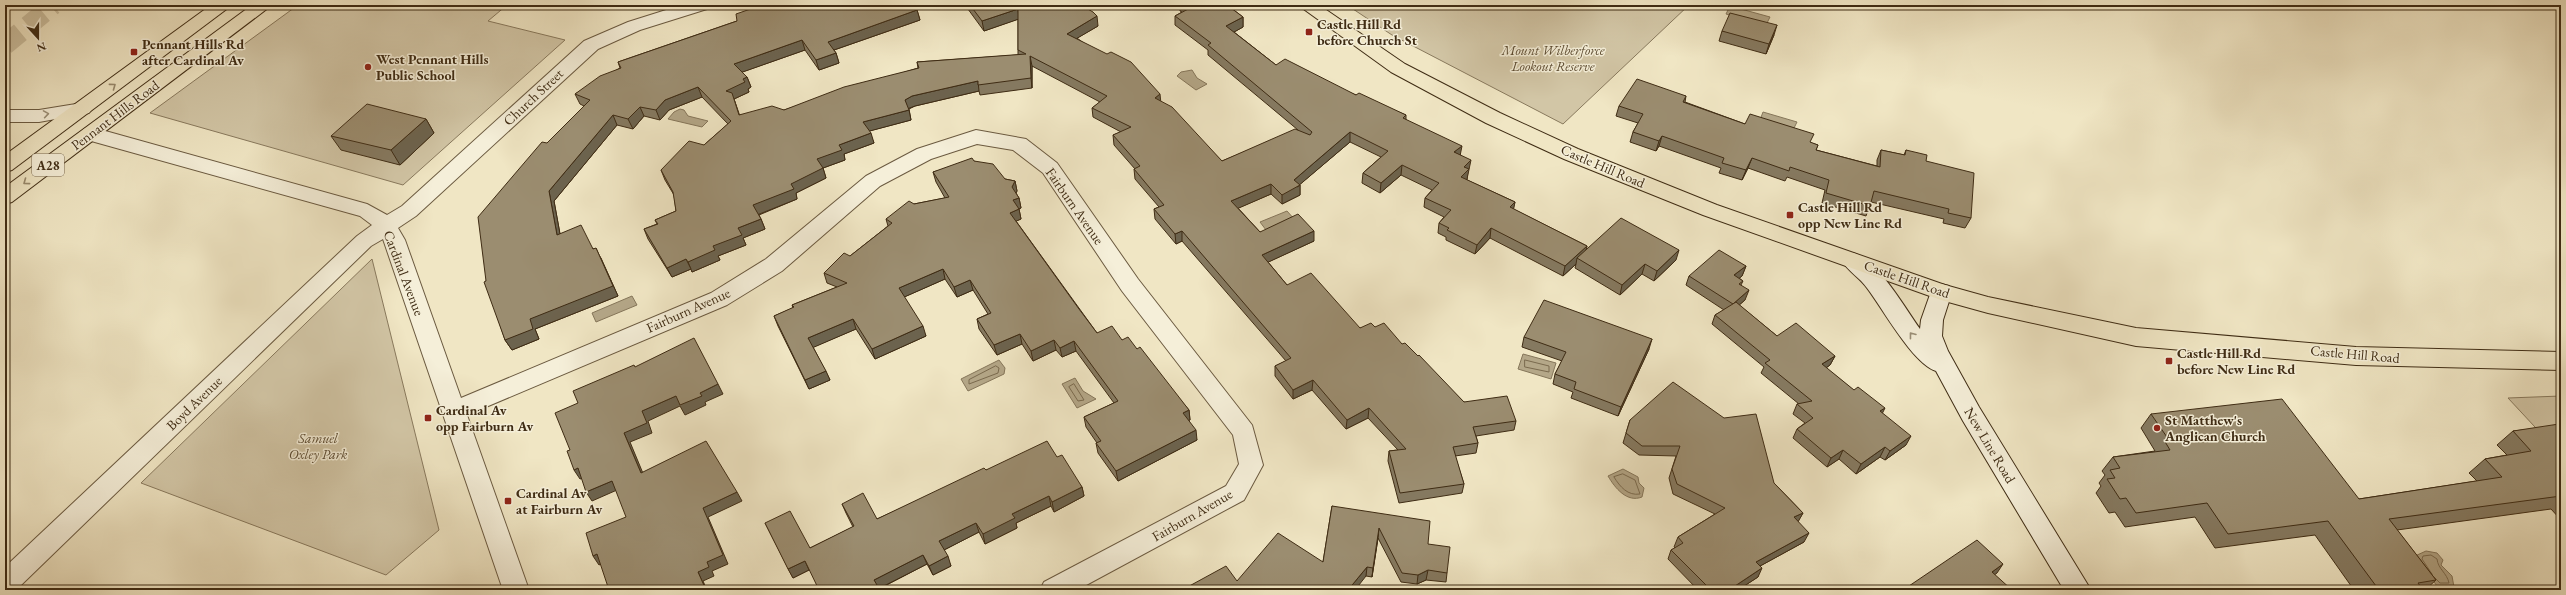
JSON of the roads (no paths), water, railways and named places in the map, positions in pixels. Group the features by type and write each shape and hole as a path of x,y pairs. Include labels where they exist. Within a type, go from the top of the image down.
{"main road":[{"name":"Pennant Hills Road","path":"5,197 87,122 223,5"},
{"name":"Pennant Hills Road","path":"5,164 45,135 115,115 264,5"},
{"name":"Castle Hill Road","path":"1307,5 1398,68 1493,118 1571,154 1710,210 1941,292 2048,320 2136,337 2356,356 2561,361"},
{"name":"Pennant Hills Road","path":"5,164 87,122"}],"street":[{"name":"Church Street","path":"386,225 409,211 591,45 634,26 701,5"},
{"name":"Cardinal Avenue","path":"8,117 87,122 367,211 386,225 394,240 516,590"},
{"name":"Cardinal Avenue","path":"8,117 21,128 45,135"},
{"name":"Fairburn Avenue","path":"454,410 720,299 774,265 873,181 924,154 976,137 1019,144 1050,168 1130,285 1244,432 1251,465 1235,493 1053,590"},
{"name":"Boyd Avenue","path":"5,584 364,241 386,225"},
{"path":"1853,261 1874,281 1914,338 1948,374"},
{"name":"New Line Road","path":"1941,292 1932,320 1931,336 1948,374 2078,590"}],"water":[{"path":"1730,6 1770,17 1766,25 1726,14"},
{"path":"1192,70 1197,78 1207,84 1196,90 1177,76 1181,72"},
{"path":"680,109 684,110 688,116 708,121 702,127 668,119 674,112"},
{"path":"1763,112 1797,122 1792,132 1760,120"},
{"path":"1287,211 1295,220 1269,234 1260,222"},
{"path":"632,296 637,305 596,322 592,313"},
{"path":"1523,354 1556,363 1551,379 1518,369"},
{"path":"999,360 1005,368 1004,374 968,391 961,379"},
{"path":"1075,378 1083,391 1096,399 1077,408 1062,384"},
{"path":"1623,469 1638,477 1639,483 1644,488 1642,497 1631,498 1626,496 1618,490 1611,481 1608,476"},
{"path":"2426,551 2437,553 2443,560 2441,565 2452,576 2454,587 2437,586 2415,556"}],"tunnel":[{"path":"5,45 53,5"}],"place":[{"name":"Castle Hill Rd before Church St","path":"1309,32"},
{"name":"Pennant Hills Rd after Cardinal Av","path":"134,52"},
{"name":"West Pennant Hills Public School","path":"368,67"},
{"name":"Castle Hill Rd opp New Line Rd","path":"1790,215"},
{"name":"Castle Hill Rd before New Line Rd","path":"2169,361"},
{"name":"Cardinal Av opp Fairburn Av","path":"428,418"},
{"name":"St Matthew's Anglican Church","path":"2157,428"},
{"name":"Cardinal Av at Fairburn Av","path":"508,501"}],"park label":[{"name":"Mount Wilberforce Lookout Reserve","path":"1553,58"},
{"name":"Samuel Oxley Park","path":"318,446"}]}
